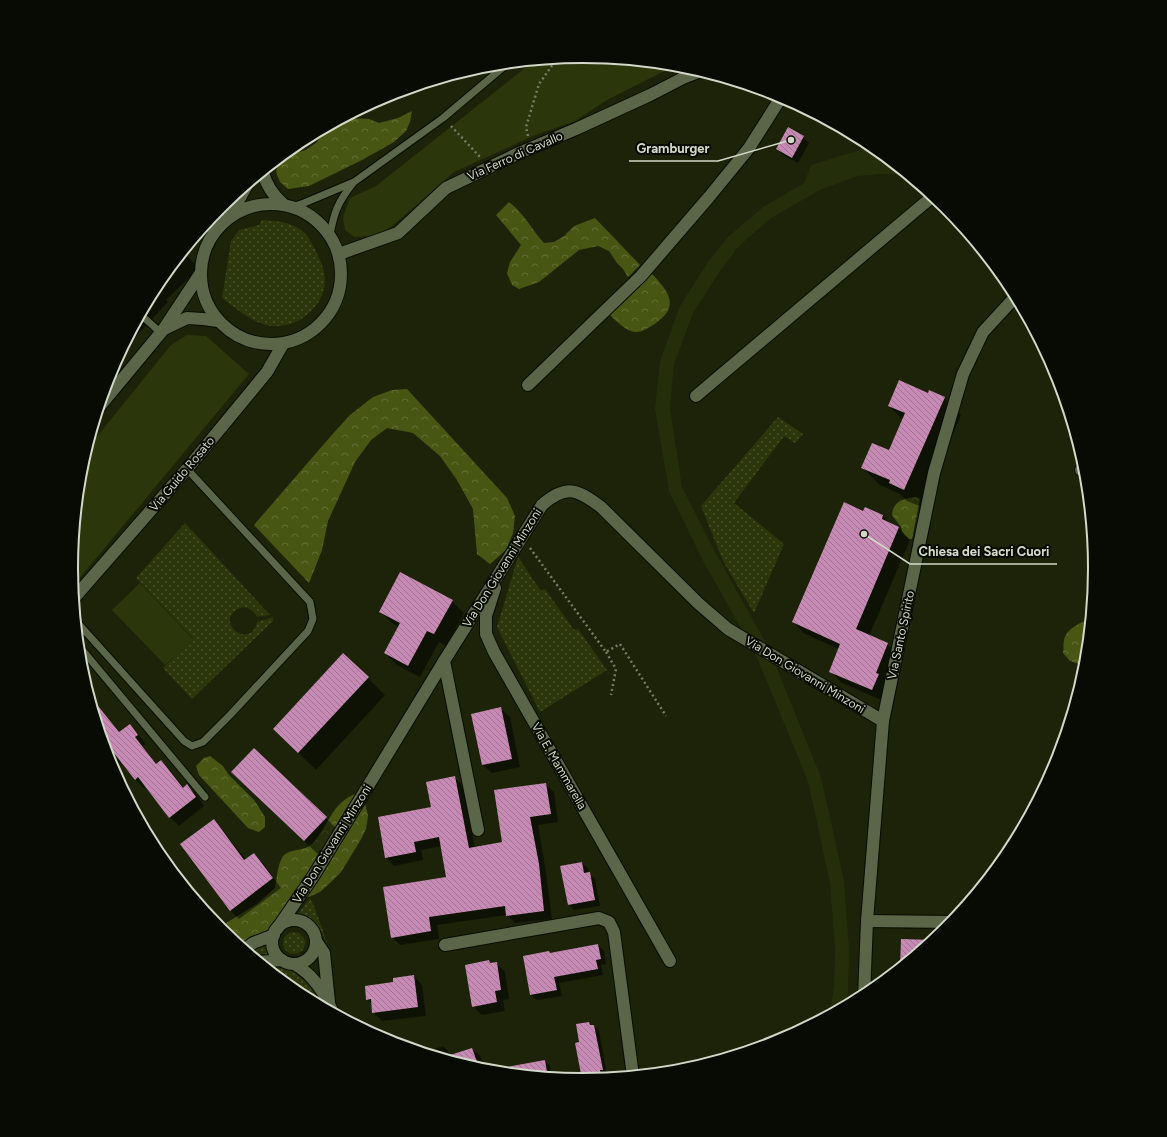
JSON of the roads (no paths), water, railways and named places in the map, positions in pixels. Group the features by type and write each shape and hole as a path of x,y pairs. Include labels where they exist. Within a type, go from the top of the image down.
{"street":[{"name":"Via Ferro di Cavallo","path":"339,254 398,233 446,188 490,166 576,129 691,75"},
{"path":"528,385 641,276 709,197 748,148 778,102"},
{"path":"239,198 236,205 212,236 203,254 200,274 202,291 208,307 218,321 231,333 248,341 265,344 283,344 302,338 318,327 331,312 339,294 342,274 339,254 330,235 319,223 306,213 288,206 276,198 264,176"},
{"path":"696,396 929,199"},
{"path":"225,220 238,212 253,206 268,204 288,206"},
{"path":"109,395 162,331 200,274"},
{"name":"Via Santo Spirito","path":"864,989 867,921 882,721 934,473 963,374 983,332 1012,301"},
{"path":"162,331 187,318 203,318 218,321"},
{"name":"Via Guido Rosato","path":"79,593 187,470 267,372 283,344"},
{"name":"Via Don Giovanni Minzoni","path":"275,932 314,875 521,537 542,505 558,493 567,491 577,492 588,497 601,507 698,603 728,629 882,721"},
{"name":"Via E. Mammarella","path":"505,563 486,616 486,634 498,658 670,961"},
{"path":"444,661 478,830"},
{"path":"445,945 599,918 609,922 614,932 632,1072"},
{"name":"Via Don Giovanni Minzoni","path":"248,947 275,932 283,924 289,921 304,923 310,928 324,953 331,1006"},
{"path":"867,921 945,922"},
{"path":"275,932 272,942 274,949 277,956 288,963 302,963 308,960 315,948 316,941"},
{"path":"265,961 282,960"},
{"path":"295,964 309,975 318,986 329,1005"}],"lane":[{"path":"288,206 304,203 354,182 443,118 499,70"},
{"path":"330,235 335,210 354,182"},
{"path":"145,319 162,331"},
{"path":"81,627 184,741 192,746 204,742 308,631 313,619 310,602 187,470"},
{"path":"86,654 205,797"}],"place":[{"name":"Gramburger","path":"791,140"},
{"name":"Chiesa dei Sacri Cuori","path":"864,534"}]}
